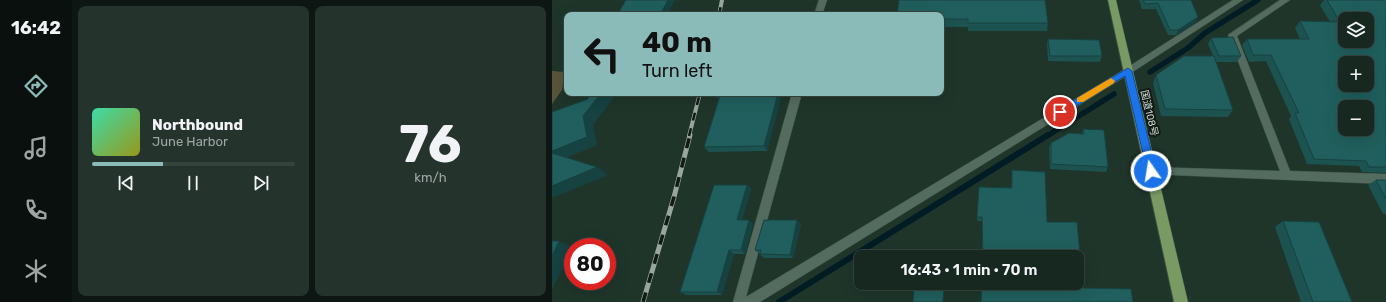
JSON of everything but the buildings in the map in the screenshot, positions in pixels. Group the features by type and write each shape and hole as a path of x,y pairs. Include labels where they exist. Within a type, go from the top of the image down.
{"highway":[{"name":"国道108号","path":"1112,0 1181,302"}],"street":[{"path":"819,12 823,0"},
{"path":"749,302 1128,71 1239,0"},
{"path":"1286,0 1232,35 1287,176"},
{"path":"739,302 796,96"},
{"path":"1151,171 1386,179"}],"shaded area":[{"path":"552,71 564,72 562,90 552,104"}],"waterway":[{"path":"1150,72 1188,48 1205,33 1258,0"},
{"path":"1047,136 1114,94"},
{"path":"779,302 1048,135"}],"railway":[{"path":"720,12 722,0"},
{"path":"689,136 699,96"},
{"path":"643,302 674,197 690,135"}],"slow traffic":[{"path":"1080,100 1111,81"}],"route":[{"path":"1060,112 1128,71 1151,171"}]}
